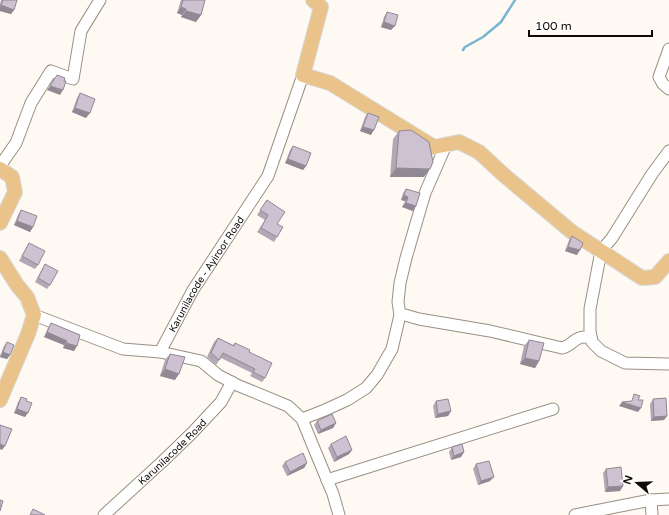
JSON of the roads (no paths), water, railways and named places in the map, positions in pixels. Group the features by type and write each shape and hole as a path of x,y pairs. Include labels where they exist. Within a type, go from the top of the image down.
{"main road":[{"path":"319,2 303,76 330,83 434,147 459,142 479,152 505,176 572,232 642,278 656,278 669,261"},
{"path":"0,169 12,177 15,192 0,223"},
{"path":"0,258 17,285 27,297 34,315 28,334 0,400"}],"street":[{"path":"0,166 16,143 31,103 51,70 73,79 81,31 100,0"},
{"path":"669,49 659,77 663,84 669,89"},
{"name":"Karunilacode - Ayiroor Road","path":"160,352 193,290 268,176 303,76"},
{"path":"302,419 347,400 366,388 377,375 392,349 400,316 398,302 400,283 414,227 425,193 446,145"},
{"path":"669,151 652,174 612,238 601,251 590,309 592,342 601,351 625,363 669,364"},
{"path":"34,315 123,349 160,352 201,361 218,375 237,385 288,406 302,419 314,446 339,515"},
{"path":"400,316 405,315 419,319 490,331 562,348 568,347 575,340 580,338 591,338"},
{"name":"Karunilacode Road","path":"104,515 192,433 221,402 232,382"},
{"path":"327,480 553,409"},
{"path":"575,515 651,500 669,498"},
{"path":"651,500 652,515"}],"waterway":[{"path":"463,50 465,47 483,37 501,22 515,0"}]}
